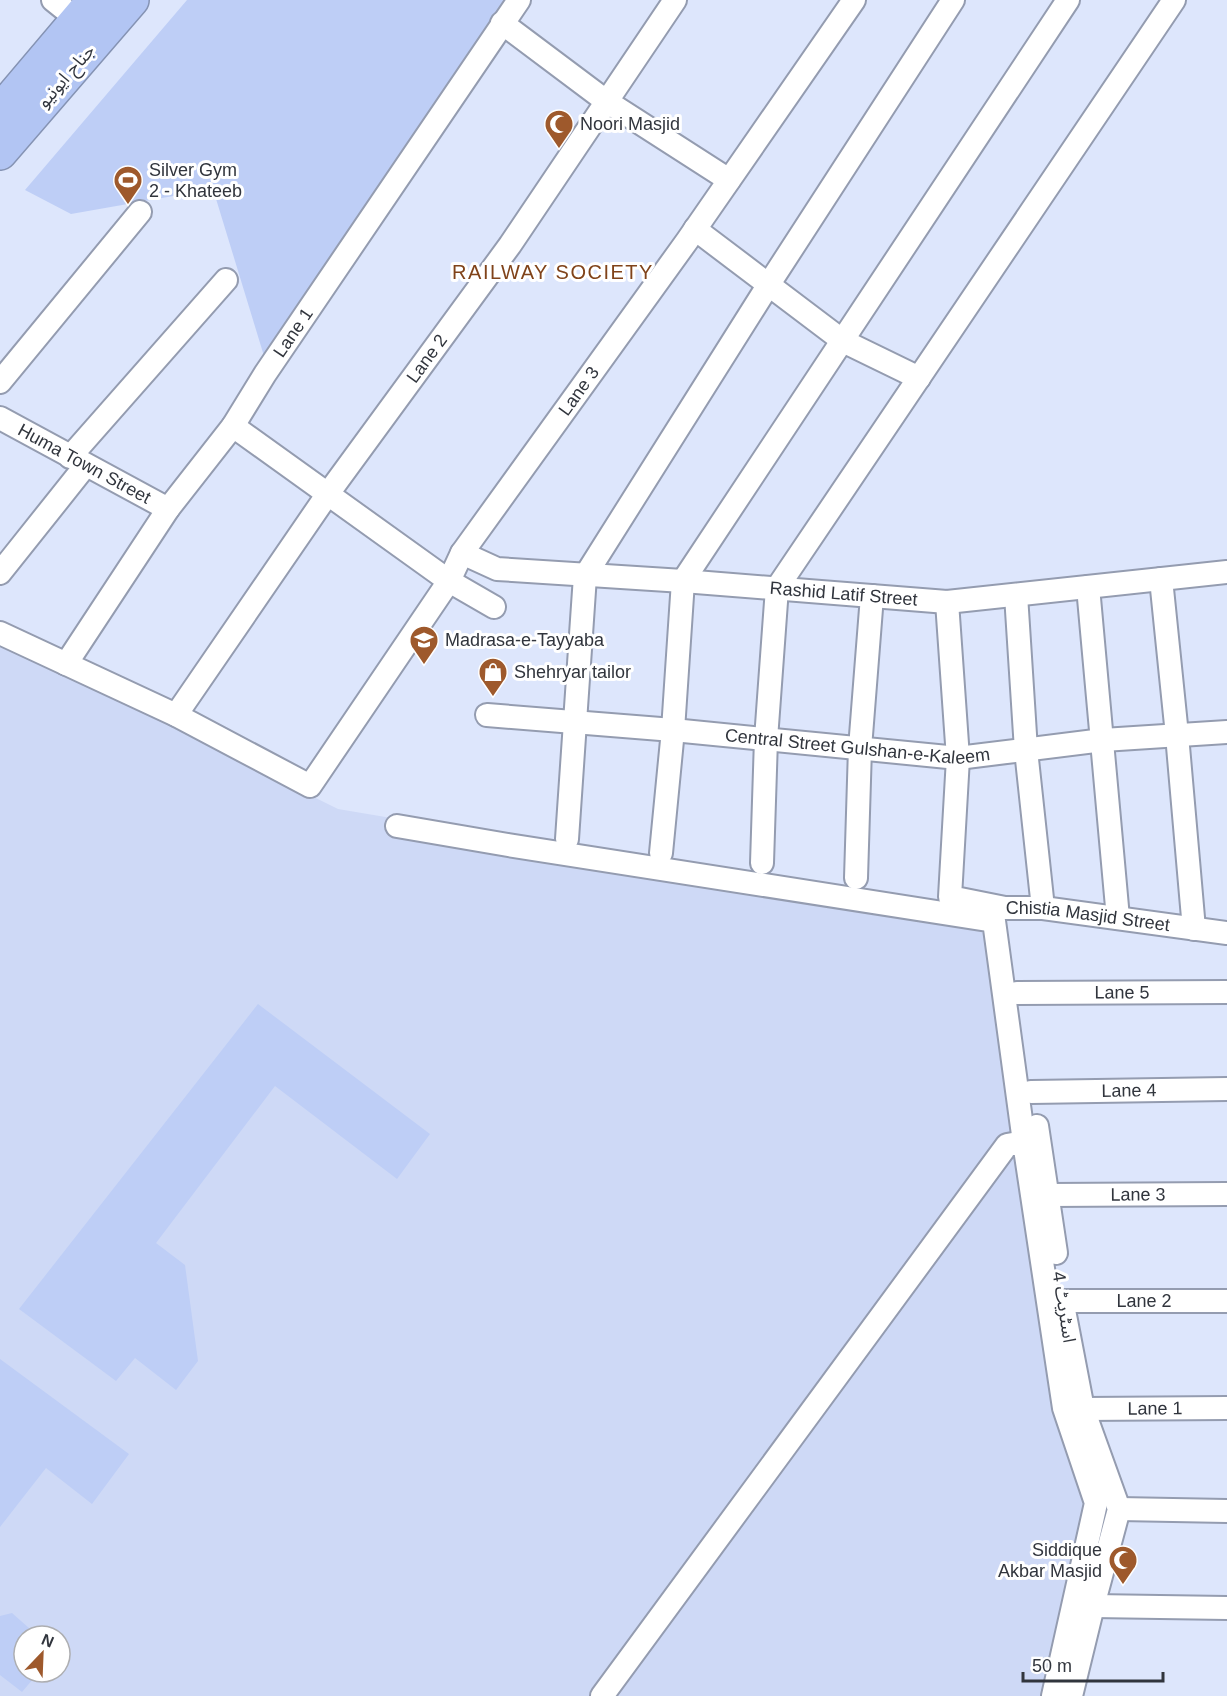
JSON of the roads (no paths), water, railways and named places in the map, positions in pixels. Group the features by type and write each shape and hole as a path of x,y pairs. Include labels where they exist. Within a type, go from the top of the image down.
{"highway":[{"name":"جناح ایونیو","path":"0,153 132,0"},
{"name":"جناح ایونیو","path":"0,111 75,7"}],"street":[{"name":"Lane 1","path":"66,664 168,509 233,426 265,374 519,0"},
{"name":"Lane 2","path":"176,715 327,495 510,245 675,0"},
{"name":"Lane 3","path":"176,715 310,786 449,581 462,553 695,229 854,0"},
{"path":"567,839 585,576 769,284 953,0"},
{"path":"661,853 674,730 683,581 1068,0"},
{"path":"762,863 765,739 777,588 1174,0"},
{"path":"502,24 606,101 729,180"},
{"path":"0,382 140,212"},
{"path":"695,229 843,341 919,378"},
{"path":"0,573 78,461 226,280"},
{"name":"Huma Town Street","path":"0,418 168,509"},
{"path":"233,426 449,581 494,607"},
{"name":"Rashid Latif Street","path":"462,553 497,569 947,602 1227,572"},
{"path":"1161,579 1194,929"},
{"path":"1088,587 1118,918"},
{"path":"1016,595 1026,750 1043,908"},
{"path":"856,878 860,748 872,596"},
{"path":"947,602 958,758"},
{"path":"0,633 176,715"},
{"name":"Central Street Gulshan-e-Kaleem","path":"487,715 674,730 958,758 1103,740 1227,732"},
{"name":"Chistia Masjid Street","path":"958,758 950,897 1005,908 1043,908 1227,933"},
{"path":"397,826 508,846 994,921 1064,1408 1096,1503 1053,1696"},
{"name":"اسٹریٹ 4","path":"1005,908 1062,1301 1083,1408 1119,1509"},
{"name":"Lane 5","path":"1017,993 1227,992"},
{"name":"Lane 4","path":"1031,1092 1227,1089"},
{"path":"602,1696 1007,1145 1024,1142"},
{"name":"Lane 3","path":"1048,1195 1227,1194"},
{"name":"Lane 2","path":"1062,1301 1227,1301"},
{"name":"Lane 1","path":"1083,1408 1227,1408"},
{"path":"1071,1696 1119,1509 1227,1511"},
{"path":"1093,1606 1227,1608"}],"place":[{"name":"Noori Masjid","path":"559,150"},
{"name":"Silver Gym 2 - Khateeb","path":"128,206"},
{"name":"Madrasa-e-Tayyaba","path":"424,666"},
{"name":"Shehryar tailor","path":"493,698"},
{"name":"Siddique Akbar Masjid","path":"1123,1586"}],"district":[{"name":"RAILWAY SOCIETY","path":"553,272"}]}
